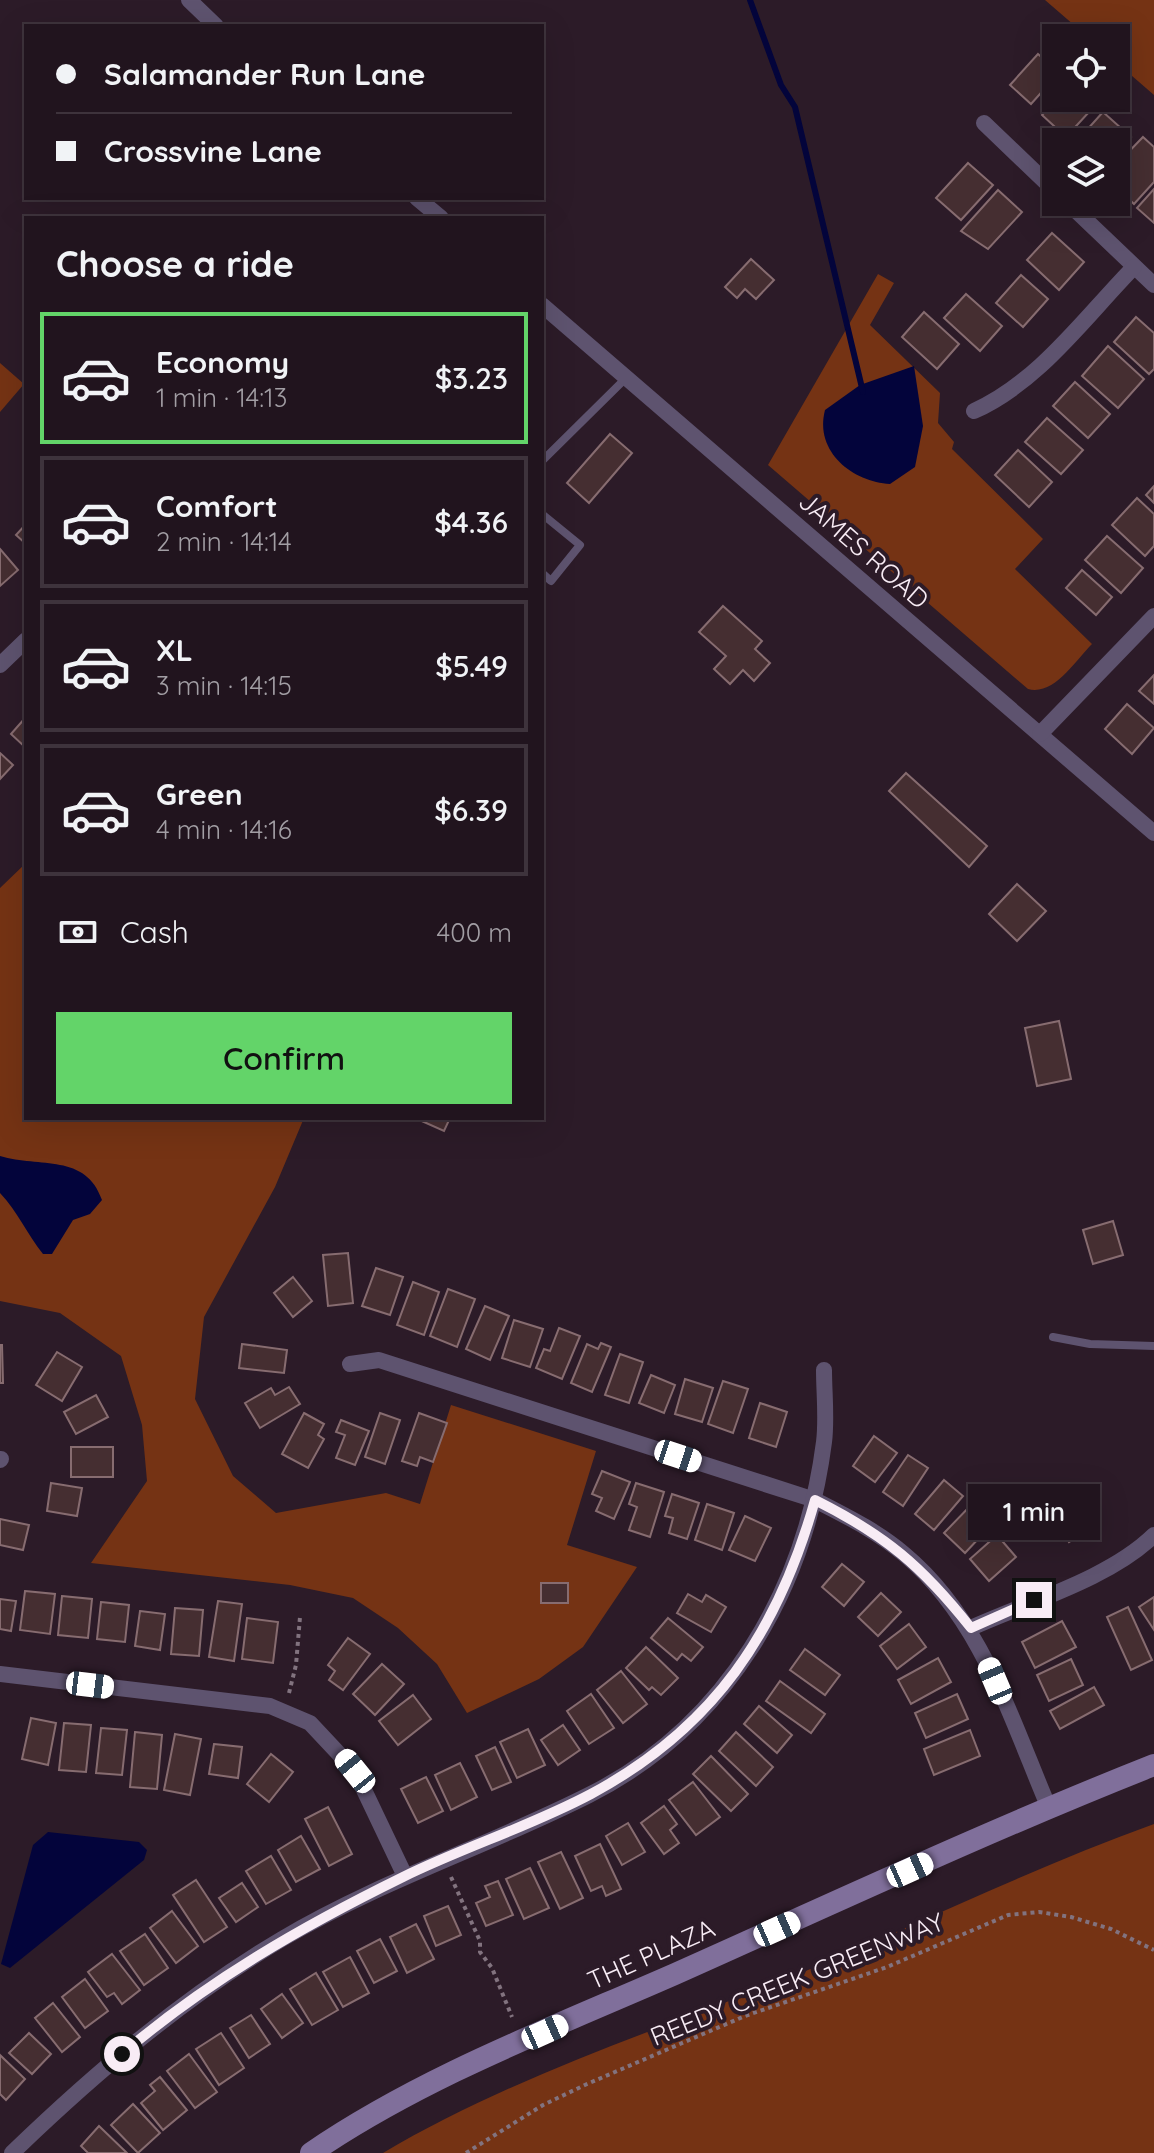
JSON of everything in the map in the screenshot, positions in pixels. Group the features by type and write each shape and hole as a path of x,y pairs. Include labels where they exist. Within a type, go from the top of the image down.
{"street":[{"path":"189,0 214,24"},
{"path":"984,123 1042,179"},
{"path":"419,200 439,216"},
{"path":"1081,216 1154,285"},
{"path":"974,411 1002,398 1023,382 1134,267"},
{"name":"JAMES ROAD","path":"544,307 1154,833"},
{"path":"1040,734 1154,616"},
{"path":"0,665 24,642"},
{"path":"350,1364 379,1360 815,1500 864,1525 905,1554 971,1628 1049,1808"},
{"path":"12,2153 141,2038 204,1990 283,1939 405,1876 590,1795 640,1764 686,1726 726,1685 766,1628 797,1562 815,1500 825,1439 824,1370"},
{"path":"971,1628 1111,1566 1154,1535"},
{"path":"0,1674 270,1706 310,1723 355,1771 405,1876"},
{"name":"THE PLAZA","path":"311,2153 449,2075 1049,1808 1154,1765"}],"lane":[{"path":"544,459 627,377"},
{"path":"544,516 580,545 551,581 544,575"},
{"path":"1053,1337 1090,1344 1154,1346"}],"path":[{"path":"289,1693 296,1665 300,1617"},
{"path":"451,1877 480,1941 480,1952 492,1968 512,2017"},
{"name":"REEDY CREEK GREENWAY","path":"466,2153 543,2105 587,2084 745,2016 887,1967 1008,1915 1039,1912 1071,1917 1111,1929 1154,1950"}],"shaded area":[{"path":"1045,0 1154,0 1154,95 1130,74 1130,24 1073,24"},
{"path":"878,274 894,283 870,325 940,393 938,423 954,442 952,449 1043,539 1015,569 1092,644 1063,676 1047,687 1028,689 768,465"},
{"path":"0,363 24,384 0,412"},
{"path":"914,366 923,426 915,467 890,484 863,478 850,471 831,451 825,439 825,410 860,385"},
{"path":"24,865 24,1120 303,1120 275,1187 204,1317 195,1399 233,1476 276,1513 386,1493 420,1504 451,1405 596,1451 567,1545 637,1567 583,1647 539,1679 467,1713 437,1664 398,1628 353,1598 290,1585 91,1563 147,1481 142,1425 121,1356 60,1313 0,1301 0,888"},
{"path":"0,1156 73,1169 95,1185 102,1200 90,1214 73,1220 52,1254 43,1254 0,1193"},
{"path":"1154,1824 1154,2153 383,2153 482,2101 534,2078 796,1975 1063,1859"},
{"path":"48,1832 139,1842 147,1850 144,1860 10,1968 1,1964 33,1845"}],"building":[{"path":"1038,54 1042,58 1042,92 1031,104 1010,85"},
{"path":"1045,112 1089,112 1074,128 1056,128 1042,115"},
{"path":"1103,112 1121,128 1089,128"},
{"path":"1143,137 1154,147 1154,182 1134,204 1130,200 1130,150"},
{"path":"968,163 993,185 961,220 936,198"},
{"path":"1154,189 1154,223 1137,208"},
{"path":"998,190 1022,212 988,249 961,231"},
{"path":"1052,233 1084,262 1059,290 1027,260"},
{"path":"751,259 774,280 756,299 745,289 737,298 725,287"},
{"path":"1021,275 1048,299 1023,327 996,303"},
{"path":"966,294 1002,326 980,351 944,318"},
{"path":"924,312 959,344 937,369 902,337"},
{"path":"1136,317 1154,333 1154,369 1149,374 1114,342"},
{"path":"1108,346 1144,379 1118,408 1082,376"},
{"path":"1075,382 1110,414 1088,438 1053,406"},
{"path":"1047,418 1083,450 1061,474 1025,442"},
{"path":"610,434 632,453 589,503 567,483"},
{"path":"1018,450 1052,482 1029,507 995,475"},
{"path":"1154,486 1154,503 1146,495"},
{"path":"1137,498 1154,514 1154,546 1145,556 1112,525"},
{"path":"24,526 24,542 16,535"},
{"path":"1107,536 1143,568 1121,593 1085,560"},
{"path":"0,549 18,570 0,586"},
{"path":"1082,570 1112,597 1096,615 1066,588"},
{"path":"723,606 762,641 755,649 770,663 754,681 743,670 730,684 714,669 726,656 699,632"},
{"path":"1154,675 1154,704 1139,691"},
{"path":"1127,704 1154,728 1132,754 1105,729"},
{"path":"24,719 24,746 11,734"},
{"path":"0,753 13,765 0,779"},
{"path":"906,773 987,846 969,867 889,791"},
{"path":"1017,884 1046,911 1017,941 989,914"},
{"path":"1059,1021 1071,1079 1037,1086 1025,1028"},
{"path":"419,1120 449,1120 444,1131"},
{"path":"1113,1221 1123,1255 1093,1264 1083,1230"},
{"path":"348,1253 353,1303 328,1306 323,1255"},
{"path":"376,1268 403,1277 390,1315 362,1306"},
{"path":"293,1277 312,1301 293,1317 274,1293"},
{"path":"413,1282 439,1292 424,1335 397,1325"},
{"path":"448,1289 475,1299 457,1347 430,1336"},
{"path":"485,1306 509,1316 490,1360 466,1349"},
{"path":"514,1320 543,1329 530,1367 502,1358"},
{"path":"559,1328 580,1336 562,1379 536,1368 544,1349 550,1351"},
{"path":"601,1343 611,1347 592,1392 571,1383 587,1344 598,1349"},
{"path":"242,1344 287,1350 284,1373 239,1368"},
{"path":"2,1345 3,1383 0,1383"},
{"path":"57,1352 82,1367 62,1401 36,1385"},
{"path":"620,1354 643,1362 629,1403 605,1395"},
{"path":"651,1375 675,1385 664,1413 639,1403"},
{"path":"685,1379 713,1388 702,1422 675,1414"},
{"path":"723,1381 748,1389 733,1433 708,1424"},
{"path":"289,1387 300,1404 260,1428 245,1403 271,1388 275,1395"},
{"path":"96,1395 108,1417 76,1434 64,1412"},
{"path":"760,1403 787,1412 776,1447 749,1438"},
{"path":"304,1413 324,1424 318,1435 324,1439 308,1468 282,1454"},
{"path":"380,1413 400,1420 385,1464 365,1457"},
{"path":"419,1413 447,1423 433,1462 420,1457 417,1466 402,1461"},
{"path":"341,1420 369,1431 355,1465 336,1458 345,1435 336,1432"},
{"path":"874,1436 897,1453 875,1482 853,1466"},
{"path":"71,1447 113,1447 113,1477 71,1477"},
{"path":"908,1455 928,1468 903,1506 883,1492"},
{"path":"602,1471 630,1482 614,1519 596,1511 602,1498 592,1494"},
{"path":"944,1480 963,1496 934,1530 915,1514"},
{"path":"51,1483 82,1488 77,1516 47,1511"},
{"path":"636,1483 664,1492 650,1537 629,1530 637,1507 629,1504"},
{"path":"1063,1485 1091,1527 1069,1542 1041,1499"},
{"path":"672,1494 699,1503 687,1539 669,1533 673,1518 665,1516"},
{"path":"975,1501 995,1521 965,1553 944,1533"},
{"path":"707,1504 734,1513 722,1550 695,1540"},
{"path":"745,1516 771,1528 755,1561 729,1550"},
{"path":"0,1519 29,1525 23,1550 0,1545"},
{"path":"997,1535 1016,1557 989,1581 970,1559"},
{"path":"842,1564 864,1582 844,1606 822,1587"},
{"path":"541,1583 568,1583 568,1603 541,1603"},
{"path":"25,1591 55,1594 50,1634 20,1630"},
{"path":"881,1593 901,1612 878,1636 858,1617"},
{"path":"688,1594 702,1602 706,1595 726,1607 711,1632 677,1613"},
{"path":"62,1596 92,1599 88,1638 58,1635"},
{"path":"1154,1597 1154,1630 1139,1607"},
{"path":"0,1599 16,1601 11,1631 0,1629"},
{"path":"218,1601 242,1604 234,1661 209,1657"},
{"path":"101,1602 129,1605 125,1642 97,1639"},
{"path":"1128,1607 1152,1660 1131,1670 1107,1617"},
{"path":"175,1608 203,1610 199,1656 171,1654"},
{"path":"140,1611 165,1614 160,1650 135,1646"},
{"path":"247,1618 278,1622 273,1663 242,1659"},
{"path":"668,1618 703,1647 691,1661 682,1654 677,1660 651,1638"},
{"path":"1062,1621 1076,1647 1035,1668 1022,1642"},
{"path":"909,1624 926,1647 897,1669 880,1646"},
{"path":"348,1638 370,1654 343,1690 329,1680 335,1671 328,1665"},
{"path":"646,1647 678,1678 661,1695 652,1687 649,1690 626,1668"},
{"path":"805,1649 840,1675 825,1695 790,1670"},
{"path":"938,1658 951,1682 911,1704 898,1680"},
{"path":"1071,1659 1083,1685 1049,1701 1037,1675"},
{"path":"382,1664 404,1684 375,1715 353,1694"},
{"path":"621,1671 647,1704 623,1723 597,1690"},
{"path":"780,1681 825,1714 811,1733 766,1701"},
{"path":"1094,1687 1104,1705 1060,1729 1050,1711"},
{"path":"591,1694 614,1728 589,1744 567,1711"},
{"path":"957,1694 968,1719 926,1738 915,1713"},
{"path":"413,1695 431,1719 398,1745 379,1721"},
{"path":"759,1706 792,1735 777,1753 744,1724"},
{"path":"31,1718 56,1723 48,1765 22,1759"},
{"path":"64,1723 91,1725 86,1772 59,1770"},
{"path":"563,1725 580,1750 558,1765 541,1740"},
{"path":"101,1728 127,1730 122,1775 96,1773"},
{"path":"528,1729 545,1765 517,1778 500,1742"},
{"path":"970,1730 980,1756 934,1775 924,1749"},
{"path":"135,1732 162,1735 157,1789 130,1787"},
{"path":"736,1732 773,1767 756,1786 719,1751"},
{"path":"175,1734 201,1739 190,1795 164,1790"},
{"path":"214,1744 242,1747 238,1778 209,1774"},
{"path":"495,1747 511,1782 492,1790 476,1756"},
{"path":"271,1754 293,1772 269,1802 247,1784"},
{"path":"711,1756 748,1794 731,1811 693,1774"},
{"path":"460,1763 477,1797 451,1810 435,1775"},
{"path":"426,1777 443,1811 418,1823 401,1789"},
{"path":"693,1782 720,1817 696,1835 669,1800"},
{"path":"664,1806 677,1824 670,1830 679,1843 664,1854 641,1823"},
{"path":"328,1807 352,1854 329,1866 305,1819"},
{"path":"628,1823 645,1852 622,1865 606,1836"},
{"path":"301,1836 320,1869 296,1882 278,1850"},
{"path":"600,1844 621,1889 606,1896 602,1886 591,1891 575,1856"},
{"path":"561,1852 583,1898 560,1909 538,1862"},
{"path":"271,1856 291,1890 266,1904 246,1871"},
{"path":"530,1868 549,1908 524,1919 506,1879"},
{"path":"196,1880 227,1927 204,1942 173,1895"},
{"path":"498,1881 513,1915 486,1926 476,1903 490,1897 485,1886"},
{"path":"242,1883 258,1907 236,1922 219,1898"},
{"path":"448,1906 461,1935 436,1946 424,1916"},
{"path":"172,1911 198,1946 176,1963 150,1928"},
{"path":"416,1924 434,1959 407,1973 390,1937"},
{"path":"145,1934 168,1968 144,1985 120,1951"},
{"path":"380,1939 397,1971 374,1983 357,1951"},
{"path":"112,1954 140,1990 122,2004 114,1993 107,1997 88,1972"},
{"path":"350,1957 369,1993 343,2007 323,1972"},
{"path":"316,1973 338,2010 312,2025 290,1989"},
{"path":"85,1979 108,2011 85,2028 62,1997"},
{"path":"282,1994 303,2023 282,2038 261,2009"},
{"path":"53,2003 80,2037 62,2052 35,2018"},
{"path":"251,2015 270,2044 249,2058 230,2028"},
{"path":"29,2033 51,2054 32,2074 9,2053"},
{"path":"221,2033 244,2068 219,2085 196,2049"},
{"path":"189,2054 217,2092 195,2108 167,2071"},
{"path":"0,2055 25,2079 6,2100 0,2094"},
{"path":"160,2077 187,2110 163,2130 141,2103 155,2091 150,2085"},
{"path":"133,2104 160,2133 138,2153 111,2125"},
{"path":"99,2126 127,2153 88,2153 81,2146"}],"waterway":[{"path":"750,0 781,85 795,107 863,392"}],"route":[{"path":"122,2054 204,1990 283,1939 405,1876 590,1795 640,1764 686,1726 726,1685 766,1628 797,1562 815,1500 864,1525 905,1554 943,1593 971,1628 1034,1600"}]}
